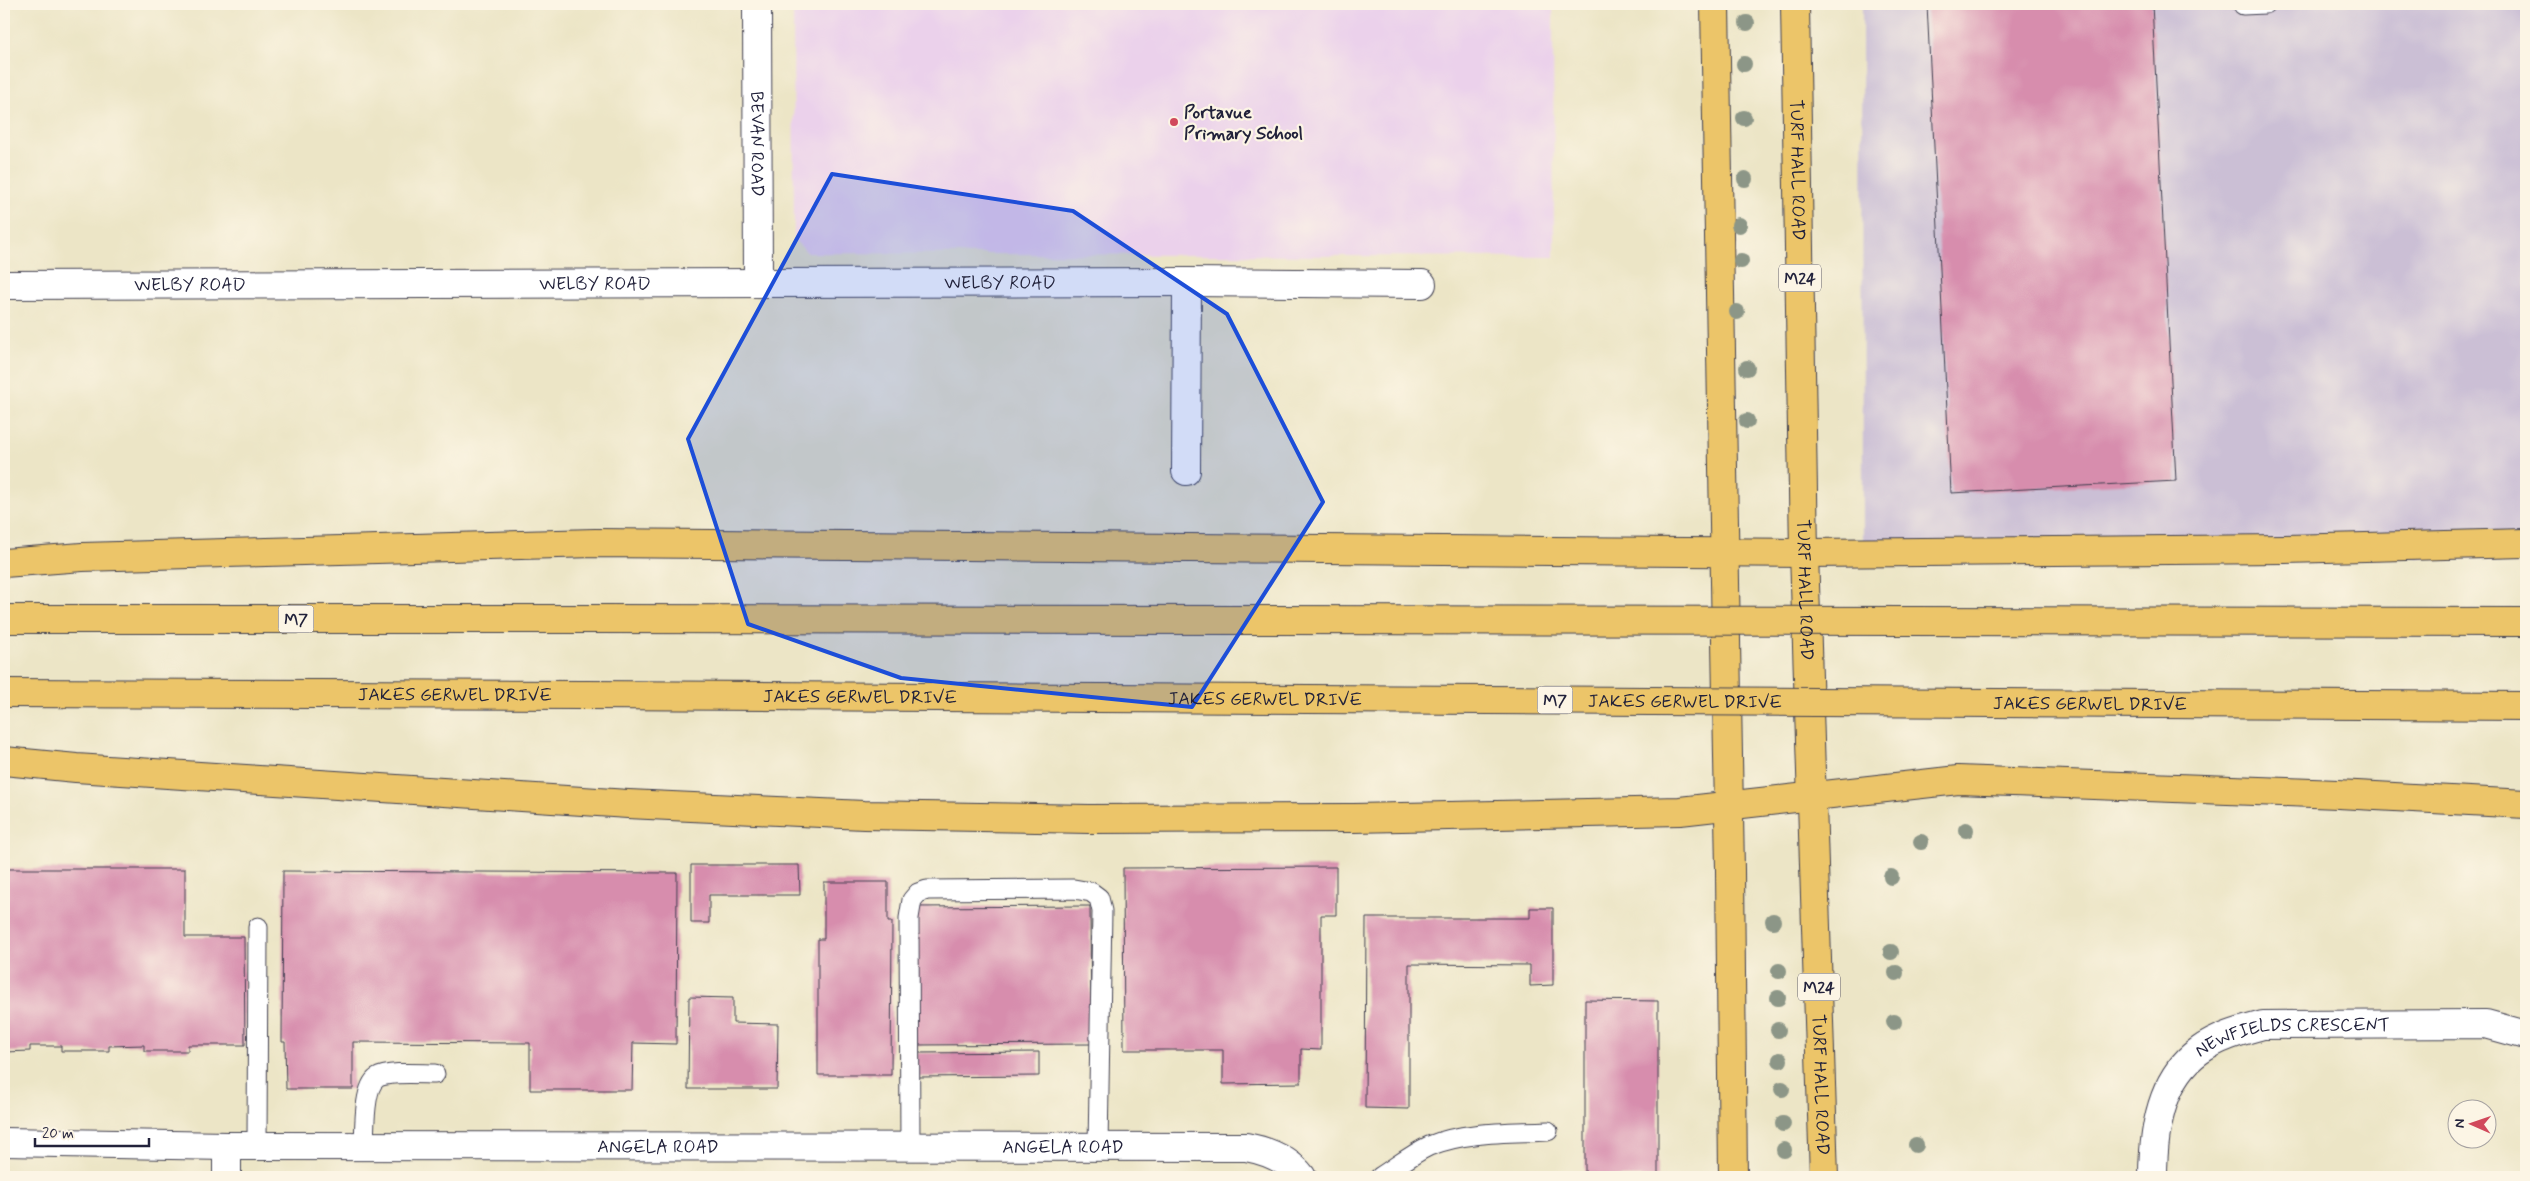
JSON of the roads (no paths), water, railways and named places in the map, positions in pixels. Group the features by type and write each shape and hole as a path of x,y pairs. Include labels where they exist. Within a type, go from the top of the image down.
{"main road":[{"path":"1715,4 1733,1177"},
{"name":"TURF HALL ROAD","path":"1795,4 1810,797 1819,965 1824,1177"},
{"path":"4,563 82,557 595,543 1804,553 2285,550 2526,543"},
{"name":"M7","path":"4,619 2526,622"},
{"name":"JAKES GERWEL DRIVE","path":"4,694 585,694 2526,706"},
{"path":"4,761 76,768 628,804 864,816 1089,819 1354,818 1680,811 1958,780 2338,794 2526,804"}],"street":[{"name":"BEVAN ROAD","path":"757,4 758,283"},
{"name":"WELBY ROAD","path":"4,285 1187,282 1422,284"},
{"path":"1186,470 1187,282"},
{"name":"NEWFIELDS CRESCENT","path":"2153,1177 2153,1143 2159,1116 2176,1075 2198,1051 2231,1033 2263,1025 2486,1024 2526,1035"},
{"name":"ANGELA ROAD","path":"4,1142 227,1146 1246,1147 1262,1150 1276,1156 1289,1164 1302,1177"},
{"path":"227,1146 227,1177"}],"lane":[{"path":"2243,5 2265,4"},
{"path":"910,1147 908,1006 909,918 912,900 918,893 927,890 1074,889 1091,892 1099,898 1102,911 1098,1147"},
{"path":"256,1146 258,927"},
{"path":"364,1146 368,1096 371,1085 378,1078 390,1074 436,1074"},
{"path":"1380,1177 1428,1147 1444,1141 1486,1133 1548,1131"}],"place":[{"name":"Portavue Primary School","path":"1174,122"}]}
